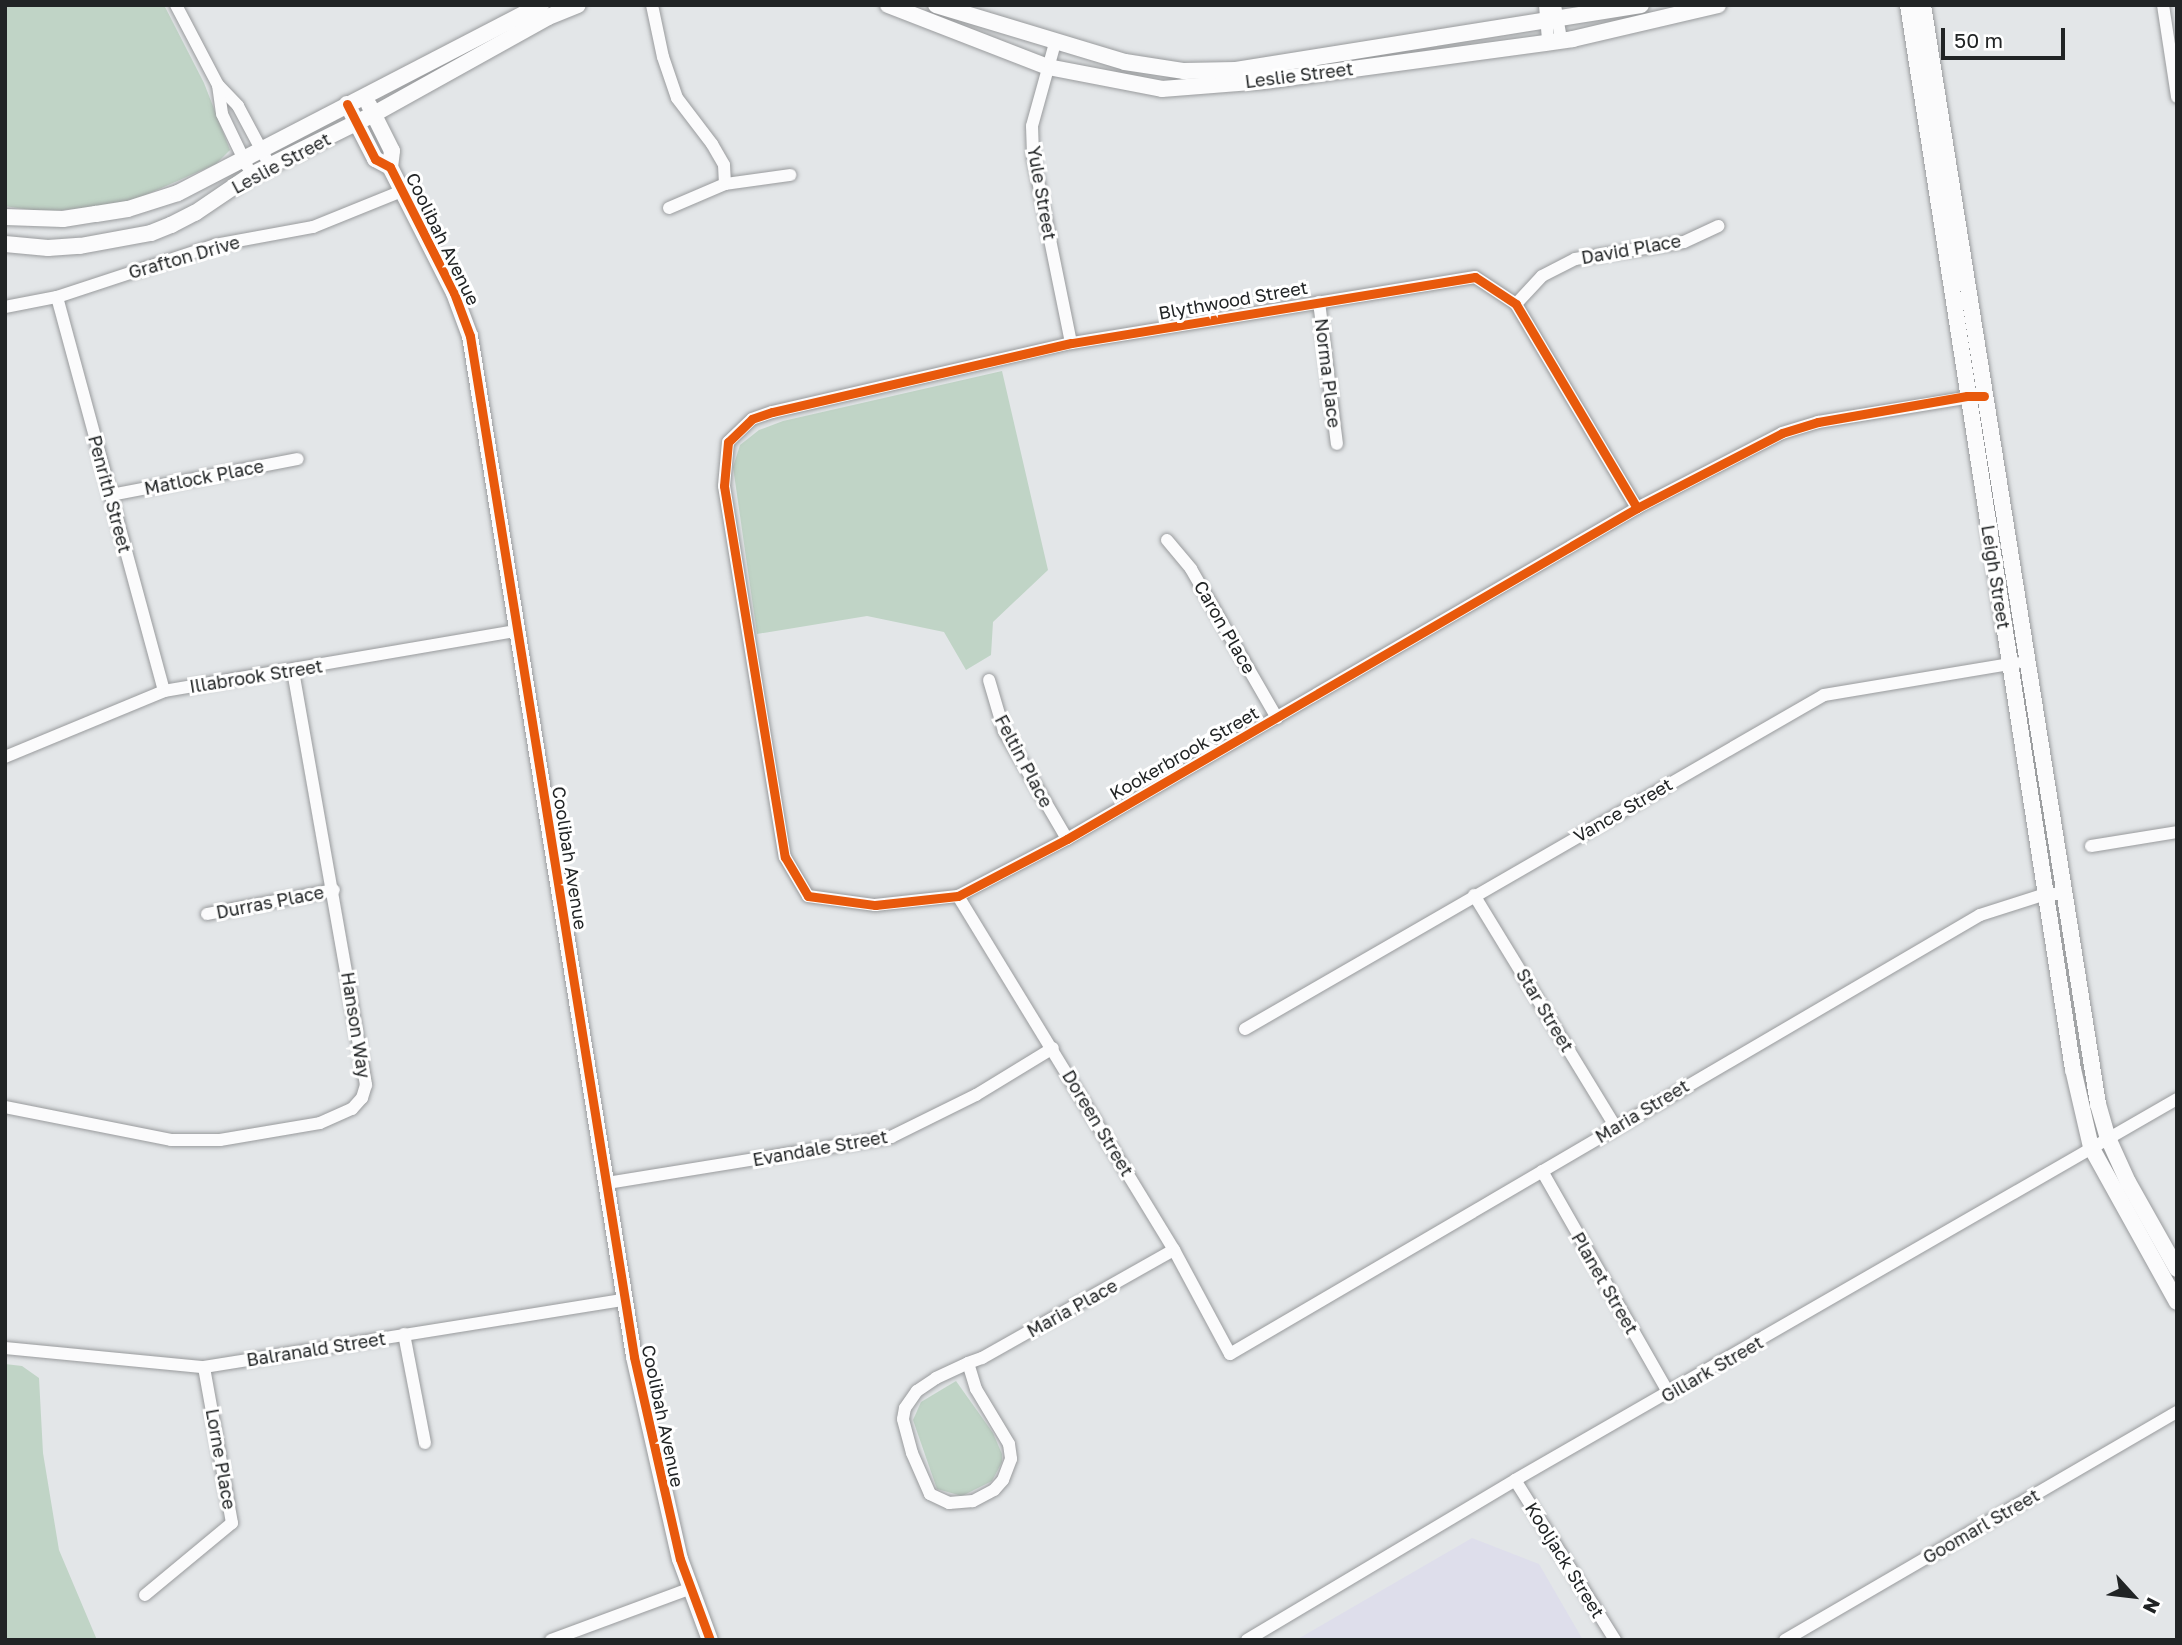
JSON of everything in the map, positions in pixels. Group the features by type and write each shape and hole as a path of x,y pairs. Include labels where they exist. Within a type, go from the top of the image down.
{"street":[{"path":"176,5 218,85 238,106 270,166"},
{"name":"Leslie Street","path":"5,217 63,219 128,209 178,193 541,5"},
{"name":"Leslie Street","path":"5,244 48,248 151,233 195,213 251,175 374,114 548,17 578,5"},
{"path":"653,5 663,57 677,98 712,144 724,165 726,184"},
{"name":"Leslie Street","path":"888,5 1048,67 1162,89 1264,81 1555,41 1646,24 1718,5"},
{"name":"Leslie Street","path":"936,5 1125,62 1184,71 1236,70 1553,16 1642,5"},
{"path":"1545,5 1553,16 1555,41"},
{"name":"Leigh Street","path":"1908,5 2073,1069 2091,1147 2177,1302"},
{"name":"Leigh Street","path":"1923,5 2098,1104 2108,1138 2128,1182 2177,1269"},
{"path":"2163,5 2177,97"},
{"name":"Yule Street","path":"1055,43 1032,126 1032,156 1071,343"},
{"path":"218,85 222,114 251,175"},
{"name":"Coolibah Avenue","path":"364,96 392,151 390,167 454,293 470,336 624,1300 664,1497 689,1589 710,1640"},
{"name":"Coolibah Avenue","path":"347,104 375,159 390,167"},
{"path":"669,208 726,184 790,174"},
{"name":"Grafton Drive","path":"5,307 57,297 215,245 313,227 402,191"},
{"name":"David Place","path":"1516,304 1542,276 1575,259 1684,242 1718,226"},
{"name":"Blythwood Street","path":"728,442 752,419 772,412 1071,343 1475,277 1495,287 1516,304 1637,508"},
{"name":"Penrith Street","path":"57,297 164,691"},
{"name":"Norma Place","path":"1319,302 1338,444"},
{"name":"Kookerbrook Street","path":"728,442 724,486 785,858 808,896 875,905 958,896 1067,839 1637,508 1782,433 1818,422 1967,396 1984,396"},
{"name":"Matlock Place","path":"111,495 298,458"},
{"name":"Caron Place","path":"1167,540 1191,569 1277,718"},
{"name":"Illabrook Street","path":"5,757 164,691 516,631"},
{"name":"Vance Street","path":"1245,1029 1824,695 2009,663 2027,663"},
{"name":"Hanson Way","path":"5,1107 171,1140 220,1140 320,1123 352,1109 362,1098 366,1086 334,890 293,670"},
{"name":"Feltin Place","path":"989,680 1004,731 1067,839"},
{"path":"2091,846 2177,832"},
{"name":"Durras Place","path":"207,914 334,890"},
{"name":"Maria Street","path":"1230,1354 1615,1126 1980,915 2046,894 2065,894"},
{"name":"Star Street","path":"1474,895 1615,1126"},
{"name":"Doreen Street","path":"958,896 1174,1250 1230,1354"},
{"name":"Evandale Street","path":"607,1183 891,1137 976,1095 1053,1048"},
{"name":"Gillark Street","path":"1247,1640 1515,1480 1669,1394 2177,1099"},
{"name":"Planet Street","path":"1542,1171 1669,1394"},
{"name":"Maria Place","path":"968,1363 976,1390 1009,1444 1011,1459 1003,1480 994,1490 973,1501 949,1503 930,1494 912,1453 903,1419 905,1408 917,1391 936,1378 1174,1250"},
{"name":"Balranald Street","path":"5,1348 204,1367 624,1300"},
{"path":"404,1334 425,1443"},
{"name":"Lorne Place","path":"145,1595 232,1523 204,1367"},
{"name":"Goomarl Street","path":"1785,1640 2177,1412"},
{"name":"Kooljack Street","path":"1515,1480 1615,1640"},
{"path":"551,1640 689,1589"}],"shaded area":[{"path":"1472,1538 1539,1564 1583,1640 1296,1640"}],"green space":[{"path":"5,5 164,5 204,83 230,150 216,164 125,204 43,212 5,206"},
{"path":"1002,371 1048,570 993,622 991,655 966,670 944,632 867,616 757,634 733,467 740,445 759,430 783,421"},
{"path":"5,1364 22,1366 39,1378 43,1453 59,1550 97,1640 5,1640"},
{"path":"956,1381 993,1433 1002,1454 1002,1462 992,1481 962,1496 937,1489 913,1420 921,1402"}],"cycle path":[{"path":"347,104 375,159 390,167 454,293 470,336 634,1357 680,1559 710,1640"},
{"path":"1637,508 1516,304 1475,277 1071,343 772,412 752,419 728,442 724,486 785,857 808,896 875,905 958,896 1067,839 1637,508 1782,433 1818,422 1967,396 1984,396"}]}
